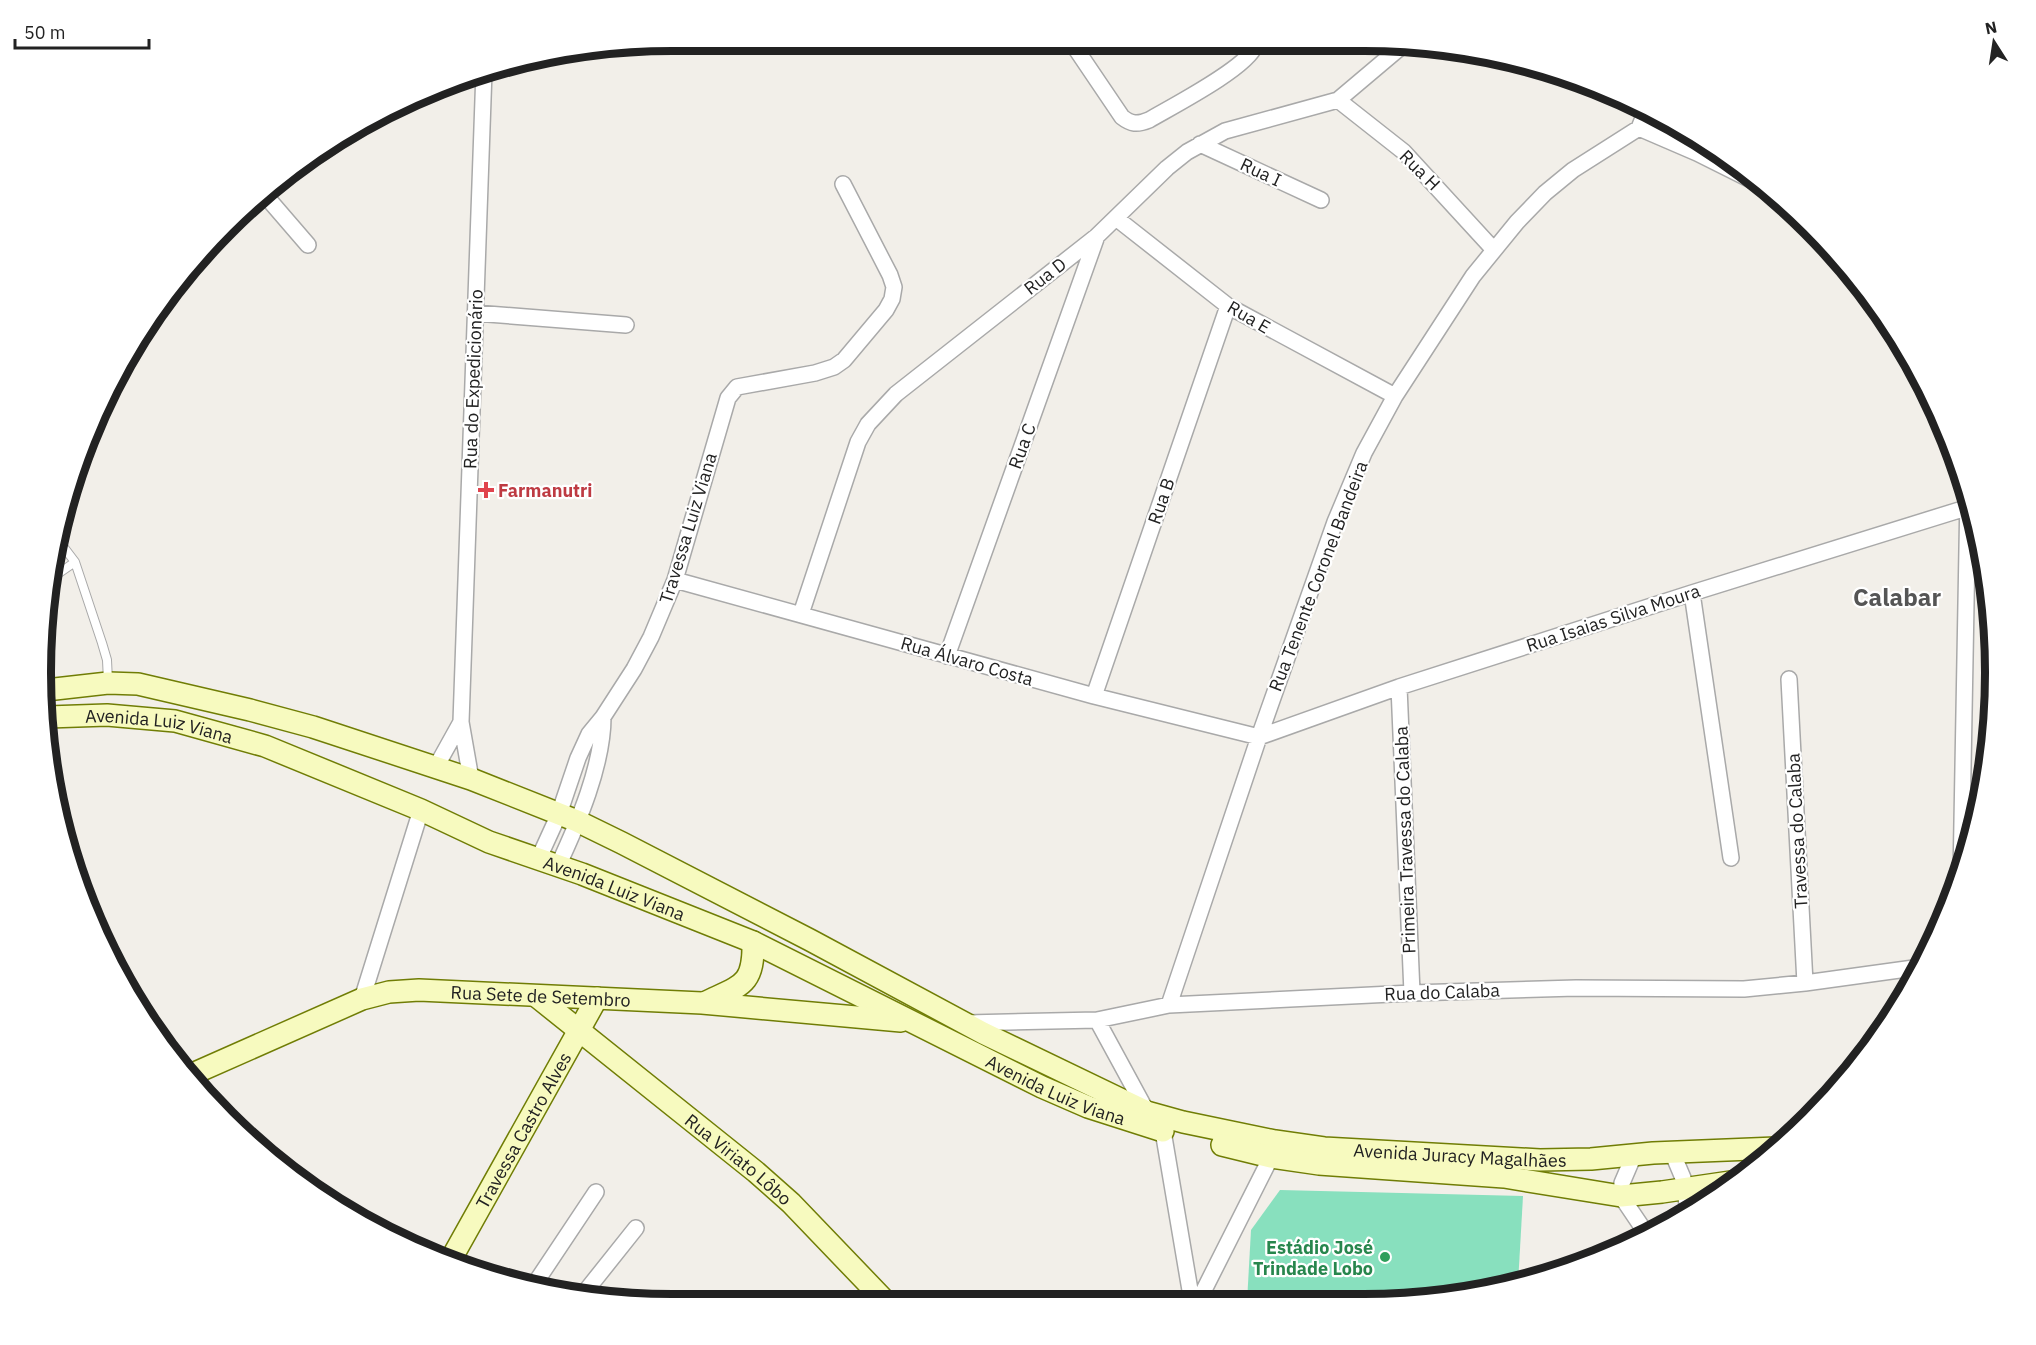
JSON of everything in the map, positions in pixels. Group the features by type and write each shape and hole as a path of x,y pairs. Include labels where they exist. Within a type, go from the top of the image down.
{"main road":[{"name":"Avenida Luiz Viana","path":"51,689 108,683 138,684 313,727 471,779 568,818 728,897 963,1023 1147,1112"},
{"path":"107,715 108,683"},
{"name":"Avenida Luiz Viana","path":"52,717 107,715 175,721 265,746 421,810 474,836 753,942 1051,1091 1088,1107 1163,1131"},
{"path":"702,1003 732,990 748,977 754,960 753,942"},
{"name":"Rua Sete de Setembro","path":"197,1072 362,999 389,992 419,990 702,1003 911,1022"},
{"name":"Rua Viriato Lôbo","path":"536,996 756,1172 799,1211 879,1294"},
{"name":"Travessa Castro Alves","path":"454,1254 597,998"},
{"name":"Avenida Juracy Magalhães","path":"1147,1112 1232,1133 1324,1148 1540,1160 1763,1149"},
{"name":"Avenida Juracy Magalhães","path":"1163,1131 1271,1157 1344,1167 1504,1177 1621,1196 1717,1184"}],"street":[{"path":"1077,51 1122,117 1130,123 1140,123 1226,73 1244,60 1251,51"},
{"name":"Rua D","path":"801,614 858,442 868,424 896,394 1097,236 1167,168 1200,144 1225,131 1338,100 1395,52"},
{"name":"Rua do Expedicionário","path":"471,779 461,722 484,81"},
{"name":"Rua H","path":"1338,100 1404,152 1494,250"},
{"path":"1643,118 1639,128 1726,168"},
{"name":"Rua Tenente Coronel Bandeira","path":"1169,1005 1338,512 1364,453 1395,396 1427,345 1494,250 1530,208 1573,170 1639,128"},
{"name":"Rua I","path":"1200,144 1321,201"},
{"name":"Travessa Luiz Viana","path":"548,863 601,746 603,717 634,669 675,580 728,398 737,387 815,373 834,367 844,360 886,310 892,299 894,287 890,275 843,184"},
{"path":"269,200 308,245"},
{"name":"Rua E","path":"1116,218 1228,306 1395,396"},
{"name":"Rua C","path":"947,656 1097,236"},
{"name":"Rua B","path":"1094,696 1228,306"},
{"path":"475,313 626,325"},
{"name":"Rua Isaias Silva Moura","path":"1259,737 1398,687 1692,593 1961,503"},
{"path":"1962,840 1968,531"},
{"name":"Rua Álvaro Costa","path":"675,580 1094,696 1259,737"},
{"path":"1692,593 1731,858"},
{"name":"Travessa do Calaba","path":"1789,679 1805,983"},
{"name":"Primeira Travessa do Calaba","path":"1398,687 1412,993"},
{"name":"Rua do Expedicionário","path":"436,767 461,722"},
{"path":"362,999 421,810"},
{"name":"Rua do Calaba","path":"963,1023 1097,1020 1169,1005 1412,993 1576,988 1744,990 1910,969"},
{"path":"1097,1020 1147,1112"},
{"path":"1163,1131 1191,1294"},
{"path":"1672,1152 1680,1169 1687,1203"},
{"path":"1634,1155 1622,1183 1621,1196 1642,1228"},
{"path":"1202,1294 1271,1157"},
{"path":"538,1279 596,1192"},
{"path":"588,1288 636,1228"}],"lane":[{"path":"64,547 75,562 102,643 107,660 108,683"},
{"path":"59,573 75,562"}],"green space":[{"name":"Estádio José Trindade Lobo","path":"1280,1190 1523,1196 1519,1274 1445,1289 1404,1293 1247,1294 1251,1230"}],"place":[{"name":"Farmanutri","path":"486,490"},
{"name":"Estádio José Trindade Lobo","path":"1385,1257"}],"district":[{"name":"Calabar","path":"1897,597"}]}
